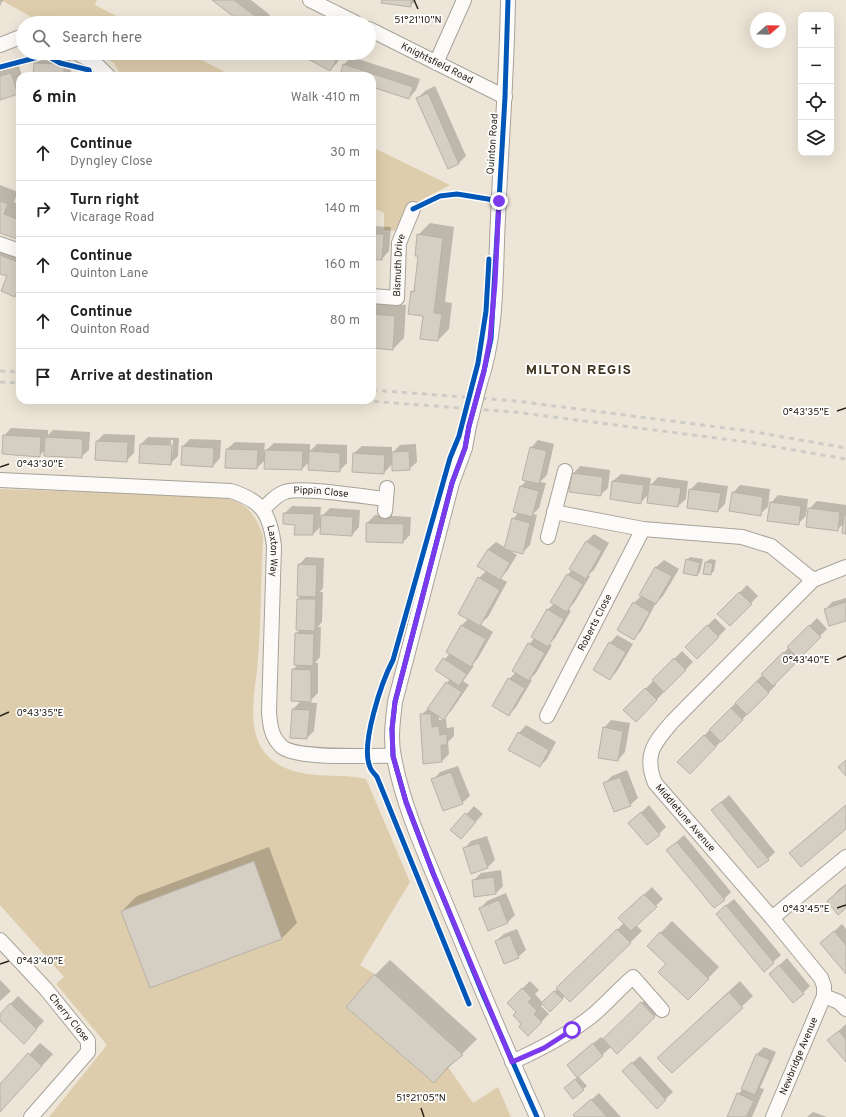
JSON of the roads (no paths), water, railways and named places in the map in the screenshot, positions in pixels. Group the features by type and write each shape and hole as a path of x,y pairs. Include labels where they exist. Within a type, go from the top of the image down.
{"street":[{"path":"310,0 342,16"},
{"path":"436,63 464,0"},
{"name":"Quinton Road","path":"508,0 505,97 490,339 465,448 452,483 395,702 392,729 393,756 406,802 433,873 512,1062 538,1117"},
{"name":"Knightsfield Road","path":"376,33 505,97"},
{"path":"0,45 16,39"},
{"path":"90,60 104,72"},
{"name":"Bismuth Drive","path":"376,296 397,298 399,243 413,209"},
{"path":"0,244 16,250"},
{"path":"548,536 565,470"},
{"name":"Laxton Way","path":"0,480 231,491 248,496 263,510 270,521 274,546 268,712 272,734 282,747 314,755 393,756"},
{"name":"Pippin Close","path":"263,510 273,500 289,491 386,499"},
{"path":"554,512 644,529 742,537 771,546 813,580"},
{"name":"Roberts Close","path":"547,716 644,529"},
{"name":"Middletune Avenue","path":"824,996 824,986 821,978 772,918 655,783 651,772 650,760 653,744 673,721 813,580 846,567"},
{"path":"772,918 846,857"},
{"name":"Cherry Close","path":"0,940 45,988 88,1041 88,1052 30,1117"},
{"path":"512,1062 544,1048 572,1030 593,1014 633,977 662,1010"},
{"path":"824,996 839,1002 846,1009"},
{"name":"Newbridge Avenue","path":"774,1117 824,996"}],"railway":[{"path":"0,371 16,372"},
{"path":"0,382 16,383"},
{"path":"376,390 516,401 749,431 846,448"},
{"path":"376,402 515,412 747,442 846,459"}],"district":[{"name":"MILTON REGIS","path":"579,370"}]}
